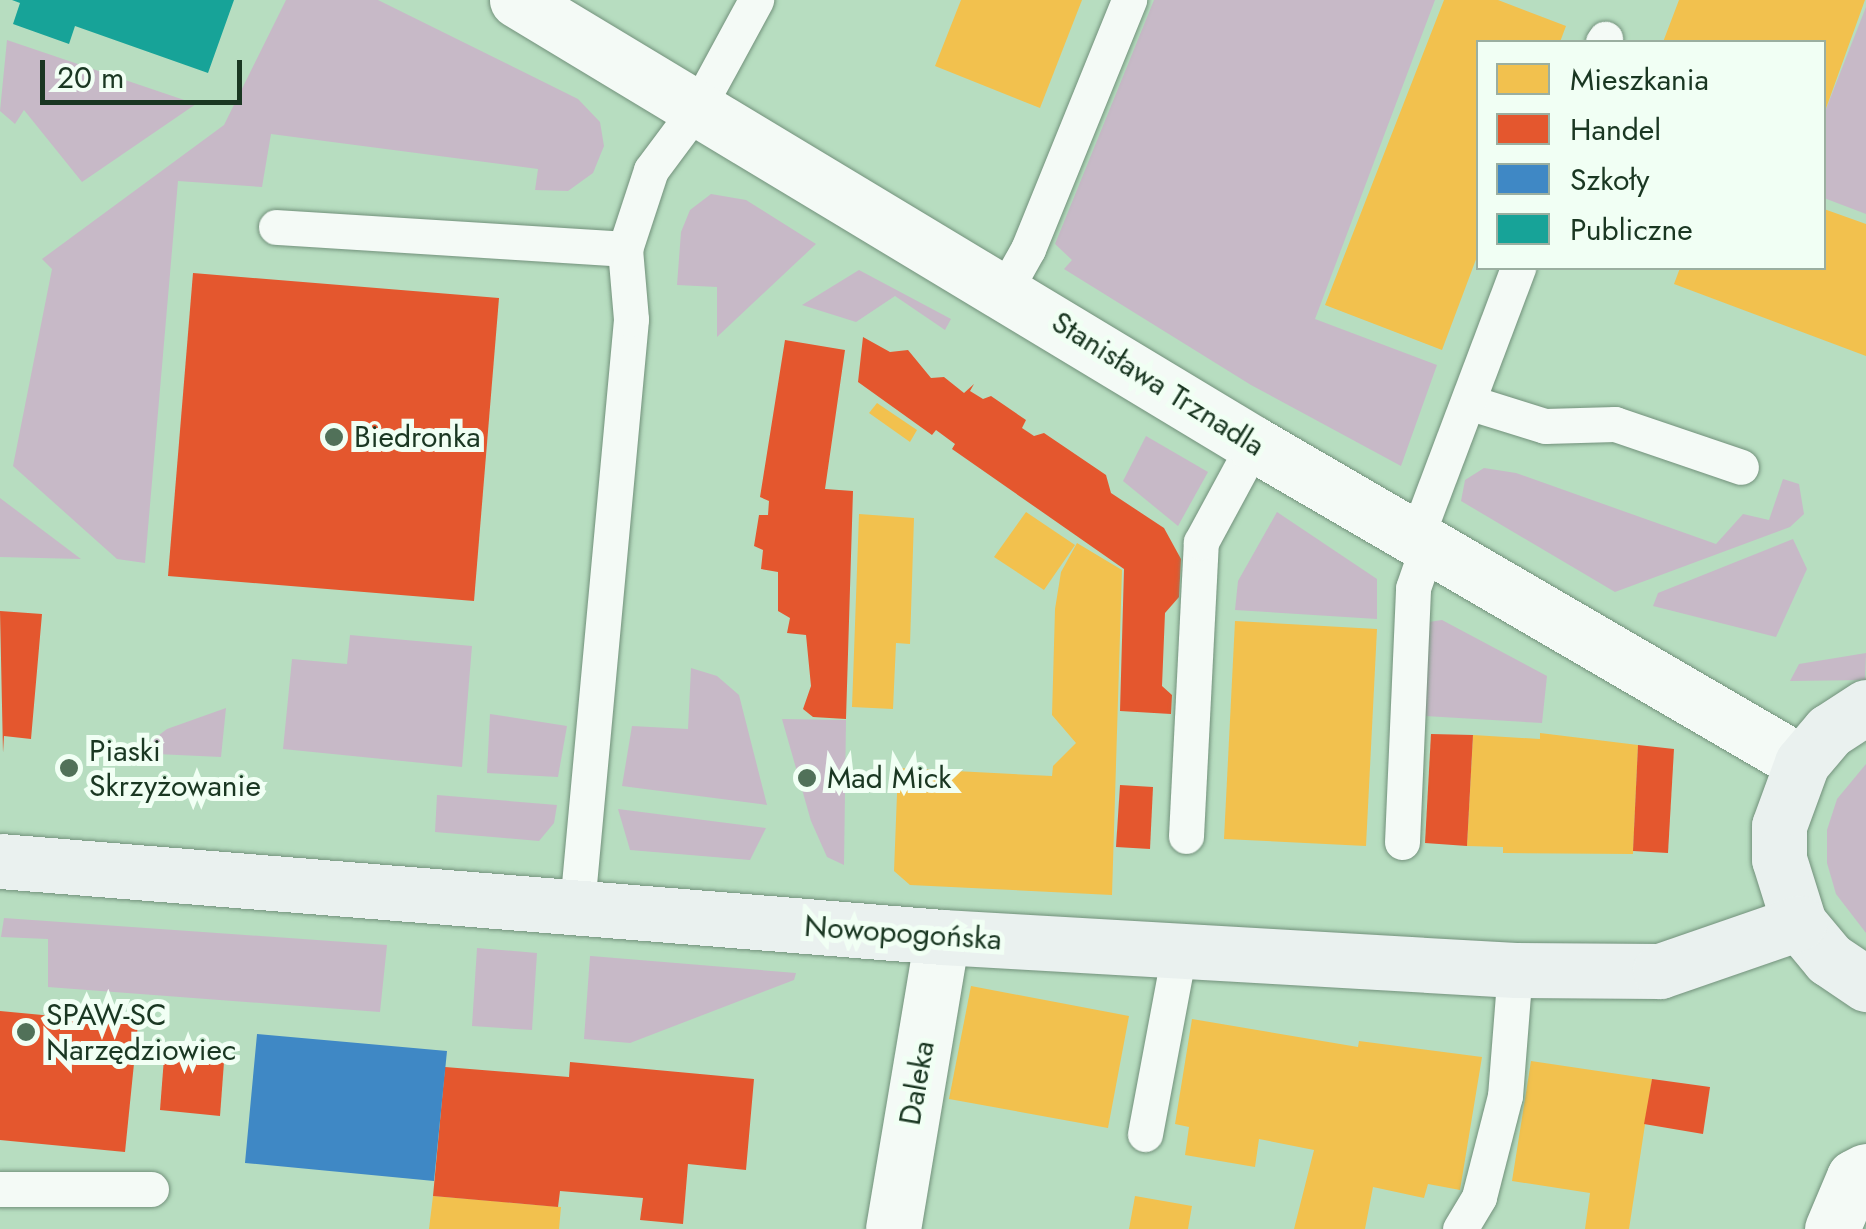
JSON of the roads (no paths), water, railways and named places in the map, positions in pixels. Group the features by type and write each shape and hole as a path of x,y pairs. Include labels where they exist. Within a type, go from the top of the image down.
{"street":[{"name":"Stanisława Trznadla","path":"516,0 1004,290 1254,444 1802,763"},
{"path":"1866,706 1830,730 1802,763 1780,826 1786,892 1799,922 1829,959 1866,984"},
{"name":"Nowopogońska","path":"0,862 1179,953 1515,970 1660,971 1799,922"},
{"name":"Daleka","path":"892,1229 942,936"},
{"path":"1832,1229 1854,1177 1866,1171"}],"lane":[{"path":"577,906 631,319 625,250 651,170 698,107 756,0"},
{"path":"1004,290 1028,250 1129,0"},
{"path":"276,227 625,250"},
{"path":"1402,842 1413,588 1422,542 1517,270"},
{"path":"1468,402 1546,426 1615,424 1742,467"},
{"path":"1186,836 1201,542 1254,444"},
{"path":"1146,1134 1179,953"},
{"path":"1456,1225 1479,1197 1505,1096 1515,970"},
{"path":"0,1189 151,1189"}],"place":[{"name":"Biedronka","path":"334,437"},
{"name":"Piaski Skrzyżowanie","path":"69,768"},
{"name":"Mad Mick","path":"807,778"},
{"name":"SPAW-SC Narzędziowiec","path":"26,1032"}]}
